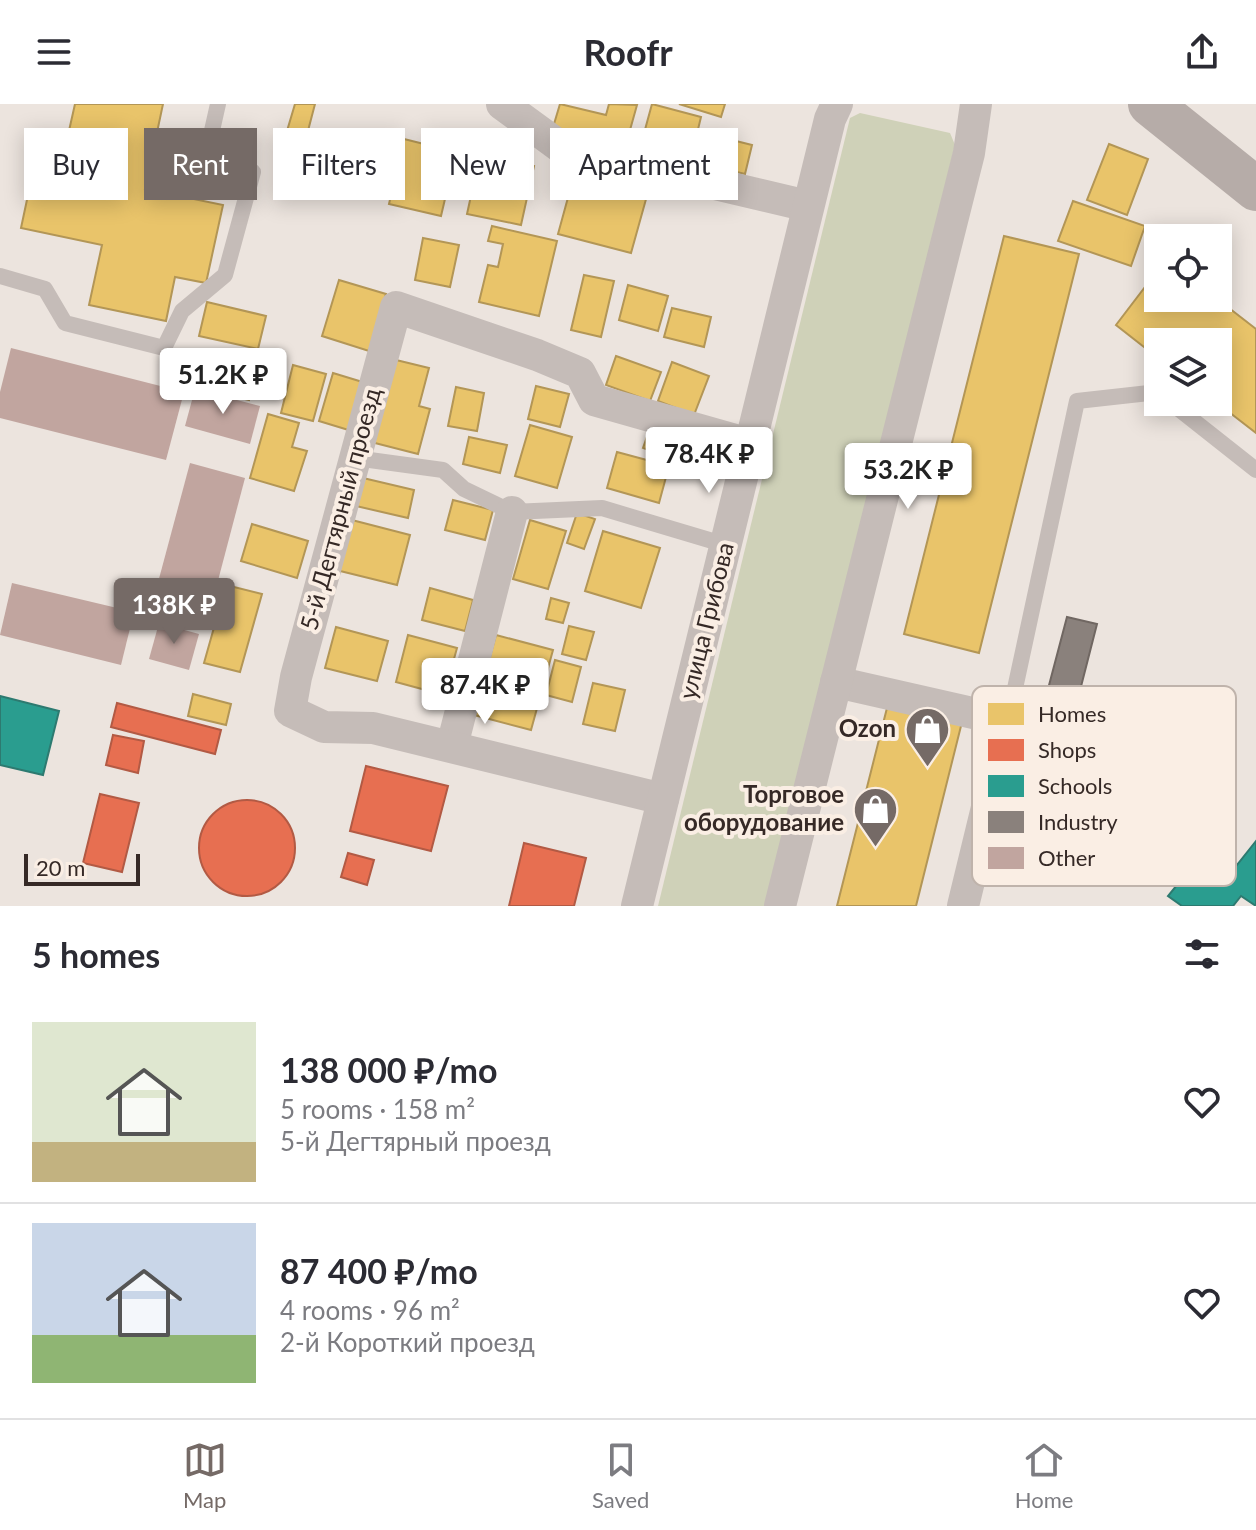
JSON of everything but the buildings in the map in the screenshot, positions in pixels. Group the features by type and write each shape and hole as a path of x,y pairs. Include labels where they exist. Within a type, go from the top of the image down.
{"main road":[{"path":"1150,104 1256,189"}],"street":[{"path":"502,104 562,148 808,206"},
{"name":"улица Грибова","path":"637,906 808,206 830,119 837,104"},
{"path":"780,906 969,153 976,104"},
{"name":"5-й Дегтярный проезд","path":"452,746 373,728 324,727 290,711 296,677 396,307 537,355 580,373 594,400 749,444"},
{"path":"512,512 452,746 663,799"},
{"path":"836,682 972,713"},
{"path":"963,906 972,869"}],"lane":[{"path":"0,276 45,289 65,323 164,348 182,311 225,275 253,172 211,135 218,104"},
{"path":"1016,686 1077,401 1144,394"},
{"path":"1188,416 1256,470"},
{"path":"355,458 443,470 464,489 512,512 602,508 726,545"}],"green space":[{"path":"860,113 950,133 955,145 767,906 658,906 850,118"}],"place":[{"name":"Ozon","path":"927,768"},
{"name":"Торговое оборудование","path":"875,848"}]}
